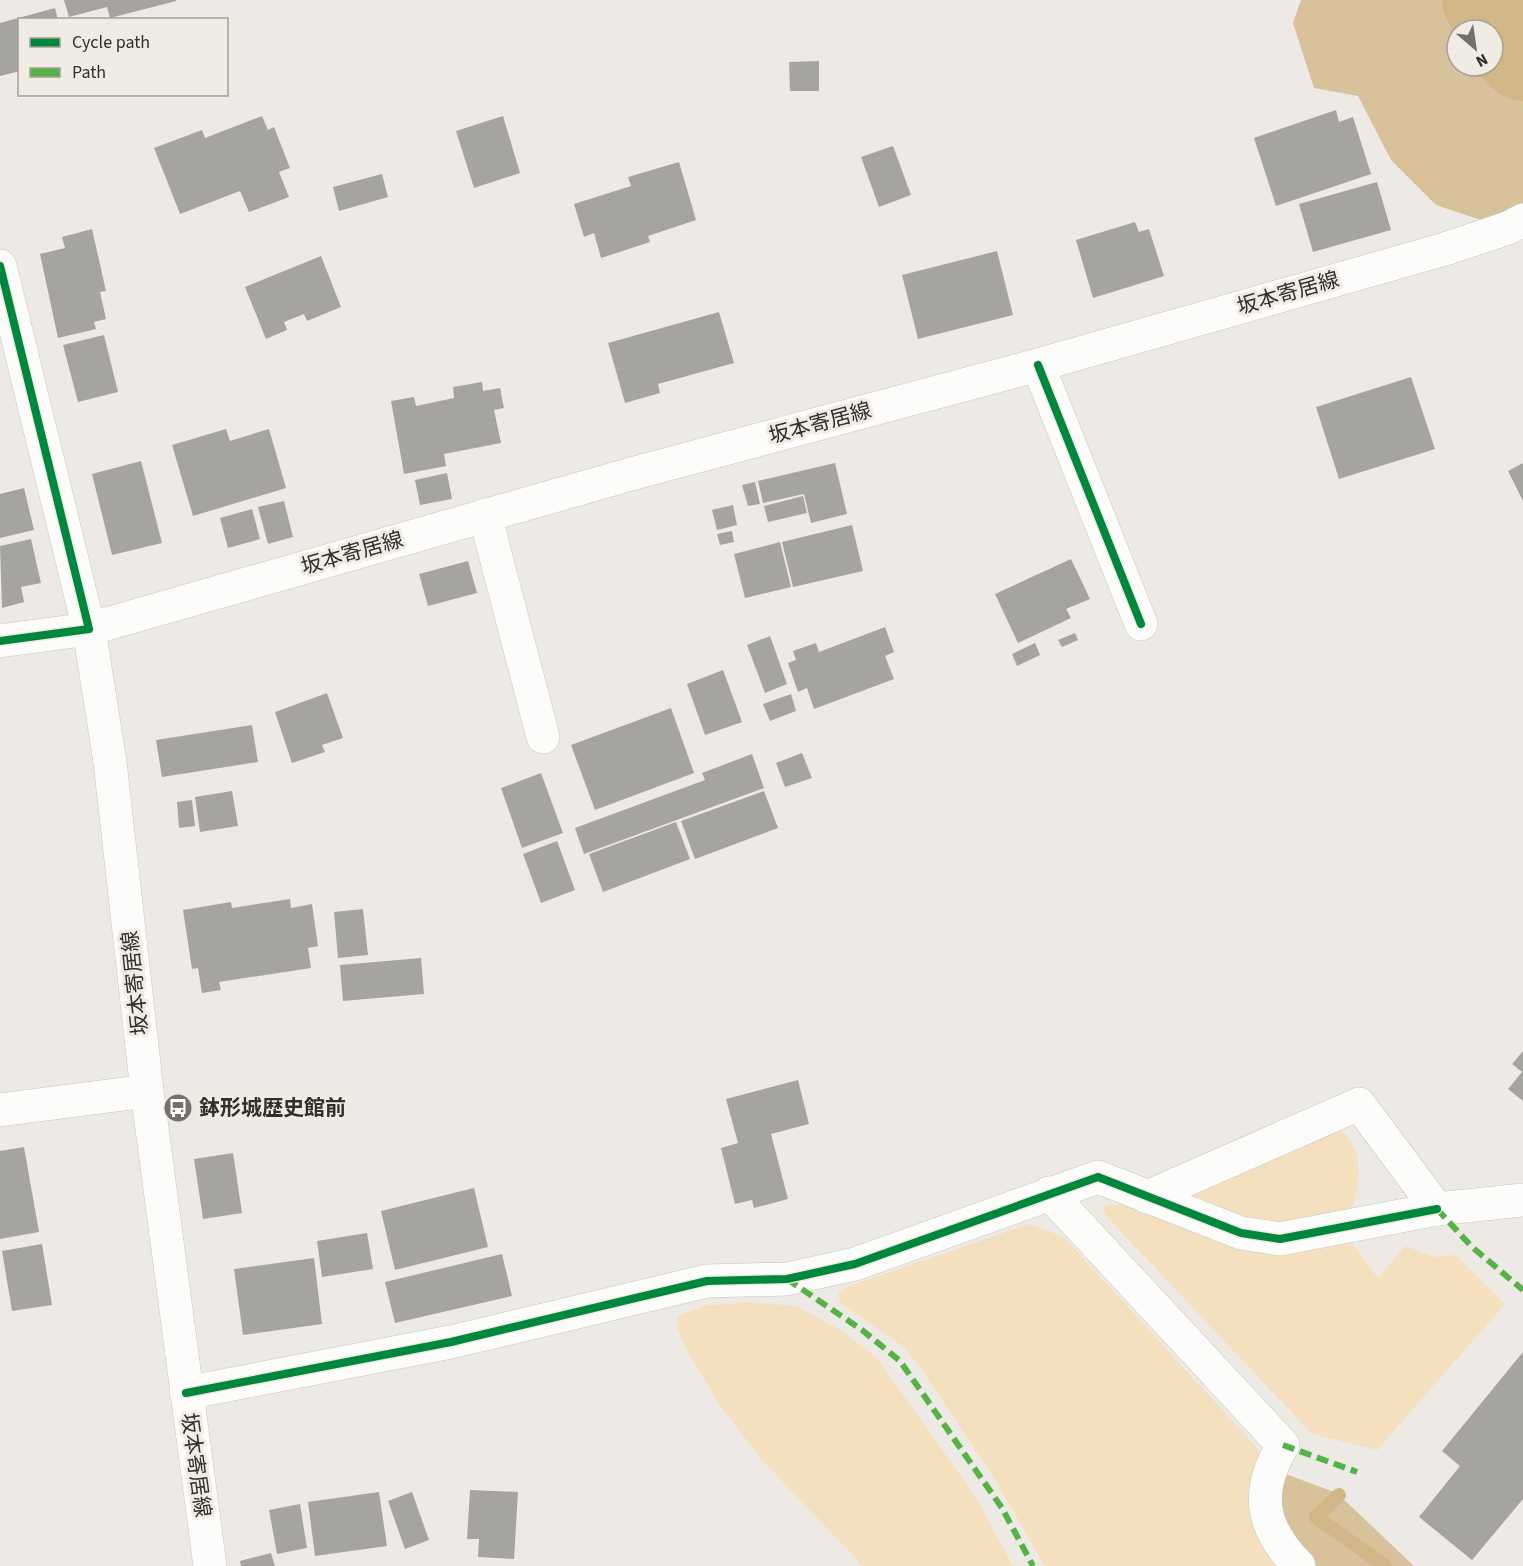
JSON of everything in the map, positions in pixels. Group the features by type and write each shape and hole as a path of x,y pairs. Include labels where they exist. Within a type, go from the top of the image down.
{"street":[{"name":"坂本寄居線","path":"210,1566 147,1091 110,762 89,629 485,515 1038,365 1445,249 1508,228 1523,220"},
{"path":"0,266 89,629 0,641"},
{"path":"1038,365 1141,624"},
{"path":"485,515 543,737"},
{"path":"0,1110 147,1091"},
{"path":"1147,1197 1359,1104 1437,1209"},
{"path":"186,1393 451,1342 707,1281 787,1279 855,1264 1098,1177 1241,1233 1280,1239 1437,1209 1523,1200"},
{"path":"1049,1193 1284,1445 1271,1465 1264,1497 1267,1522 1286,1554 1299,1566"}],"shaded area":[{"path":"1301,0 1523,0 1523,234 1436,205 1391,160 1358,96 1314,88 1293,23"},
{"path":"1334,1124 1352,1143 1356,1153 1359,1174 1352,1210 1289,1224 1259,1222 1186,1204 1188,1184"},
{"path":"1124,1204 1347,1241 1352,1243 1378,1278 1405,1246 1435,1257 1456,1255 1505,1304 1377,1450 1312,1434 1106,1216 1102,1207"},
{"path":"1029,1224 1064,1237 1258,1449 1260,1455 1250,1488 1250,1514 1261,1537 1280,1566 1045,1566 992,1475 919,1366 904,1347 841,1304 838,1295 840,1291 849,1286"},
{"path":"747,1302 796,1306 839,1329 877,1358 977,1499 1013,1566 863,1566 761,1459 718,1403 683,1343 677,1326 678,1316 703,1306"},
{"path":"1288,1475 1337,1493 1414,1566 1312,1566 1276,1520 1281,1477"}],"building":[{"path":"64,0 176,1 110,18 107,7 69,17"},
{"path":"55,8 58,18 18,18"},
{"path":"18,18 18,72 0,76 0,23"},
{"path":"819,61 819,91 790,91 789,62"},
{"path":"1336,110 1339,122 1353,117 1371,174 1276,206 1254,138"},
{"path":"262,116 268,130 274,127 290,168 279,172 289,197 249,212 240,191 180,214 154,148 202,130 205,138"},
{"path":"503,116 520,173 474,188 456,131"},
{"path":"893,146 911,195 879,207 861,157"},
{"path":"679,162 696,220 648,236 650,242 601,258 594,233 584,237 574,204 631,186 628,177"},
{"path":"382,174 388,197 339,211 333,187"},
{"path":"1377,182 1391,230 1313,252 1299,204"},
{"path":"1135,222 1139,232 1149,229 1164,276 1093,298 1076,240"},
{"path":"92,229 106,291 100,292 106,319 94,322 96,329 58,338 40,254 65,248 62,237"},
{"path":"997,251 1013,315 918,339 902,275"},
{"path":"321,256 341,307 307,321 304,314 284,322 287,330 266,339 245,287"},
{"path":"719,312 734,363 658,384 660,393 625,403 608,343"},
{"path":"104,335 118,392 78,402 63,345"},
{"path":"1411,377 1435,449 1339,479 1316,407"},
{"path":"482,382 483,391 500,388 504,408 494,410 501,443 444,454 446,466 404,474 391,401 414,397 416,406 454,398 453,387"},
{"path":"226,429 230,441 269,429 286,488 193,516 172,445"},
{"path":"141,461 162,543 112,555 92,474"},
{"path":"835,463 847,514 811,523 804,494 763,503 758,481"},
{"path":"1523,463 1523,501 1508,471"},
{"path":"447,473 452,499 420,505 415,480"},
{"path":"755,482 760,504 748,506 742,485"},
{"path":"24,488 34,530 0,538 0,494"},
{"path":"803,496 807,513 768,522 764,506"},
{"path":"284,501 293,537 268,544 258,507"},
{"path":"733,505 737,525 717,530 712,510"},
{"path":"252,509 260,539 228,548 220,518"},
{"path":"852,525 863,571 793,587 782,542"},
{"path":"732,531 734,542 720,545 717,534"},
{"path":"31,539 41,583 21,587 24,602 2,608 0,546"},
{"path":"780,542 791,587 745,598 734,554"},
{"path":"1071,559 1090,599 1066,609 1071,618 1018,643 995,594"},
{"path":"468,561 477,593 428,606 419,574"},
{"path":"885,627 894,652 885,656 894,679 814,709 807,688 798,692 788,663 796,660 793,651 816,643 819,652"},
{"path":"1075,633 1078,640 1062,647 1058,640"},
{"path":"770,636 787,684 765,693 747,645"},
{"path":"1035,643 1040,655 1017,666 1012,654"},
{"path":"723,670 742,722 705,735 687,684"},
{"path":"327,693 343,738 322,745 325,752 292,763 275,712"},
{"path":"791,694 796,711 770,721 763,704"},
{"path":"671,708 694,773 595,810 571,745"},
{"path":"252,725 258,762 162,777 156,740"},
{"path":"802,753 812,778 785,787 776,763"},
{"path":"752,754 764,788 584,854 575,828 705,780 702,773"},
{"path":"541,773 563,833 522,848 501,788"},
{"path":"232,791 238,826 200,832 195,797"},
{"path":"764,791 778,828 695,859 681,821"},
{"path":"192,800 195,826 179,828 177,802"},
{"path":"676,822 690,859 603,892 589,854"},
{"path":"557,841 575,890 541,903 523,854"},
{"path":"290,899 291,908 312,904 318,946 308,948 311,968 219,982 221,990 202,993 198,968 192,969 183,910 231,902 232,908"},
{"path":"363,909 368,955 338,958 334,912"},
{"path":"421,958 424,994 343,1001 340,965"},
{"path":"1523,1051 1523,1101 1508,1089 1522,1072 1512,1064"},
{"path":"798,1080 809,1124 771,1134 788,1199 754,1208 752,1200 735,1204 721,1148 738,1143 726,1099"},
{"path":"24,1147 39,1232 0,1239 0,1151"},
{"path":"233,1153 242,1213 203,1219 194,1159"},
{"path":"474,1188 488,1247 395,1270 381,1211"},
{"path":"367,1233 373,1269 322,1277 317,1241"},
{"path":"42,1244 52,1305 12,1311 2,1251"},
{"path":"502,1254 512,1296 395,1323 385,1282"},
{"path":"314,1258 322,1324 243,1335 234,1269"},
{"path":"1523,1352 1523,1499 1472,1560 1419,1517 1460,1466 1442,1451"},
{"path":"470,1490 518,1492 514,1559 478,1557 479,1539 467,1539"},
{"path":"379,1492 387,1546 315,1556 308,1502"},
{"path":"412,1492 429,1540 405,1549 388,1501"},
{"path":"300,1504 307,1548 277,1554 269,1510"},
{"path":"271,1553 275,1566 241,1566 240,1561"}],"waterway":[{"path":"1484,0 1512,49 1523,59"},
{"path":"1339,1495 1316,1517 1385,1566"}],"marked path":[{"path":"1437,1209 1471,1246 1523,1290"},
{"path":"787,1279 862,1330 900,1361 1002,1508 1033,1566"},
{"path":"1283,1445 1357,1472"}],"cycle path":[{"path":"0,266 89,629 0,641"},
{"path":"1038,365 1141,624"},
{"path":"186,1393 451,1342 707,1281 787,1279 855,1264 1098,1177 1241,1233 1280,1239 1437,1209"}],"place":[{"name":"鉢形城歴史館前","path":"178,1108"}]}
